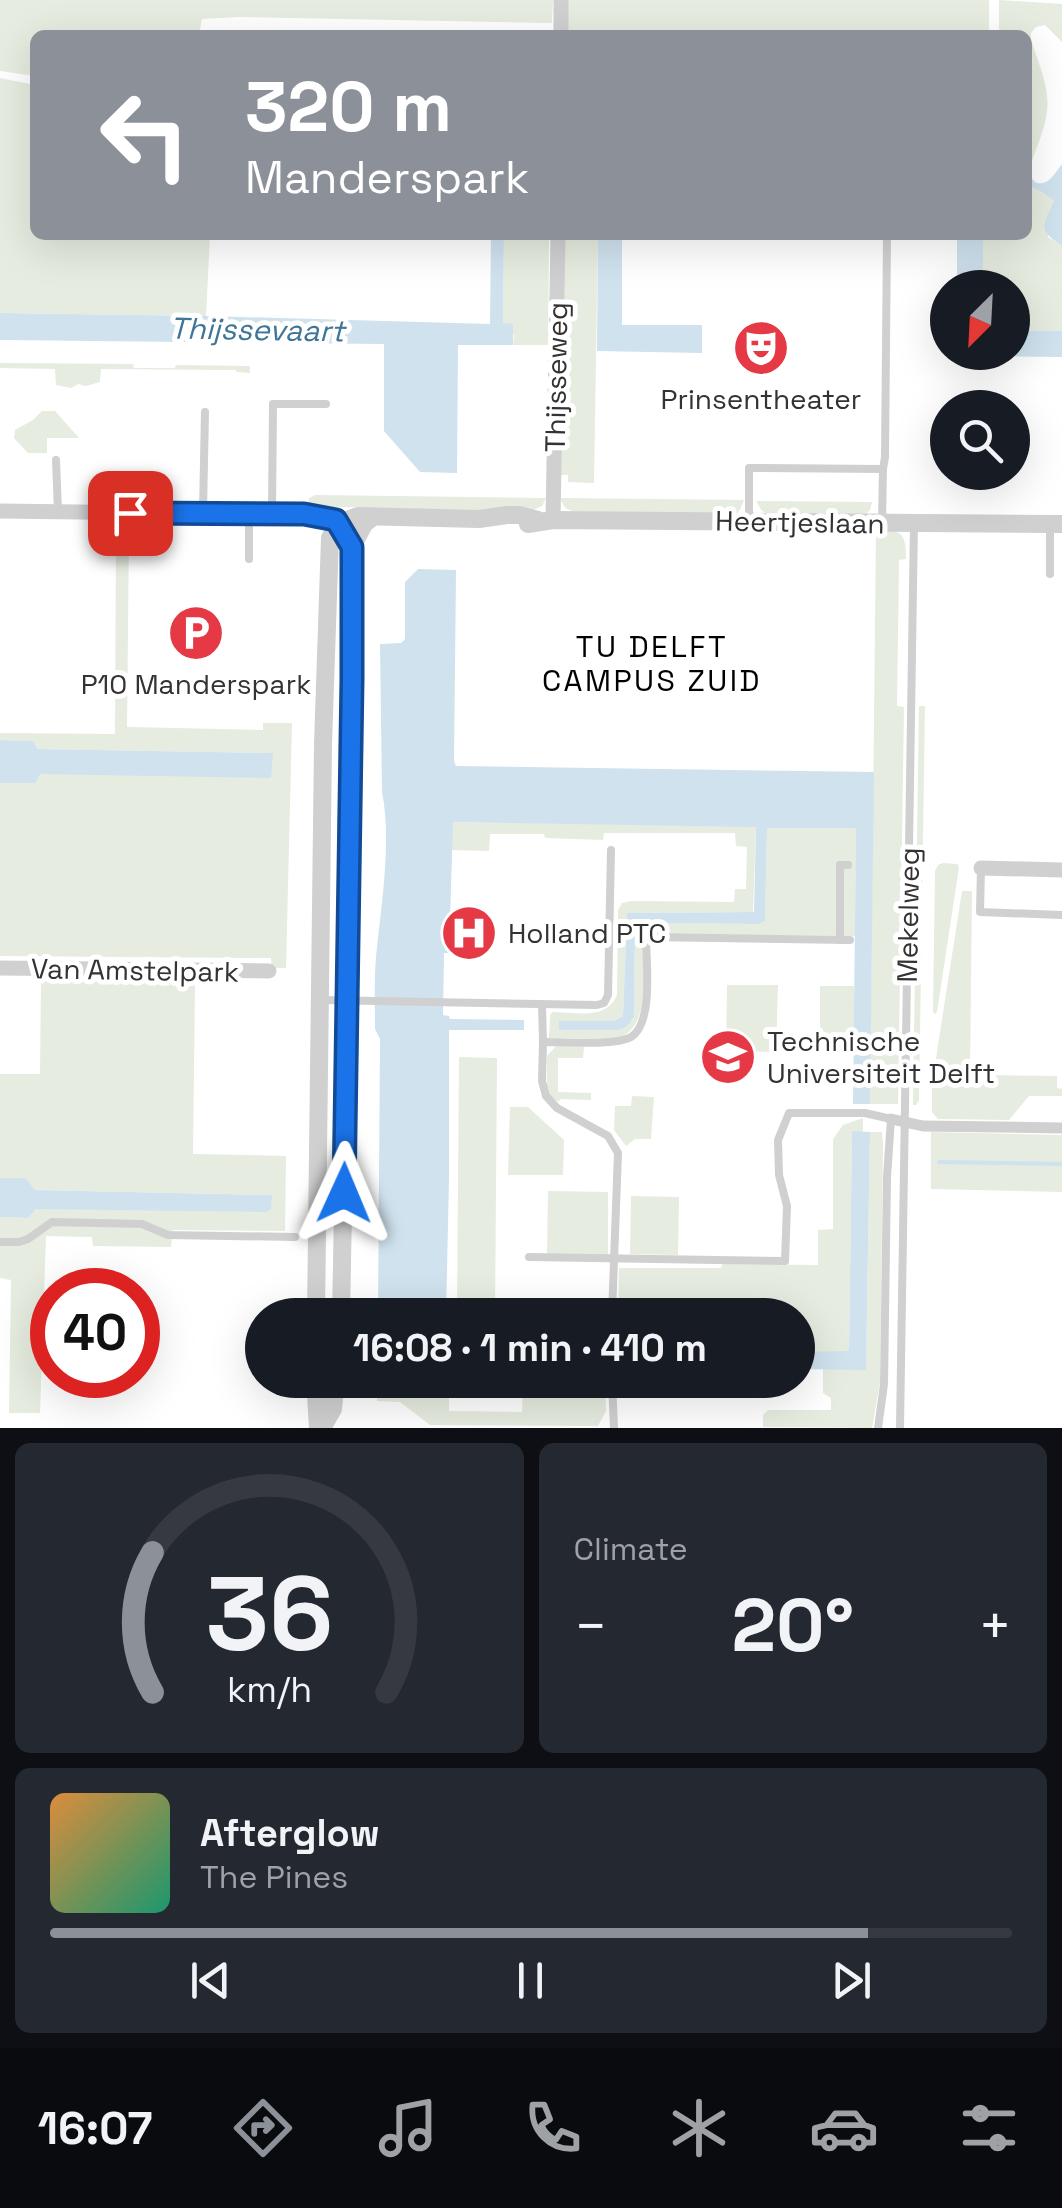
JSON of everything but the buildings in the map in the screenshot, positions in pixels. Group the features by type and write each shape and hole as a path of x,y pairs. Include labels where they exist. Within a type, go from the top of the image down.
{"street":[{"path":"560,30 561,0"},
{"name":"Thijsseweg","path":"546,520 558,240"},
{"path":"0,512 318,516 339,523 352,547"},
{"name":"Heertjeslaan","path":"339,523 358,516 479,518 507,514 546,520 1056,524"},
{"path":"341,1298 352,547 364,524 374,517"},
{"path":"316,1298 328,546 339,523"},
{"path":"981,868 1062,870"},
{"name":"Van Amstelpark","path":"0,968 270,972"},
{"path":"891,1119 923,1126 1062,1128"},
{"path":"317,1398 320,1428"},
{"path":"320,1428 333,1409 334,1398"}],"lane":[{"path":"882,522 887,240"},
{"path":"272,514 274,404 326,404"},
{"path":"202,514 205,412"},
{"path":"56,460 58,512"},
{"path":"749,521 750,468 883,470"},
{"path":"249,560 250,514"},
{"name":"Mekelweg","path":"900,1428 914,522"},
{"path":"1050,574 1056,524"},
{"path":"320,1000 604,1003 608,995 610,850"},
{"path":"543,1042 615,1041 632,1036 646,1013 646,937 845,940 840,864 848,865"},
{"path":"981,868 980,912 1062,914"},
{"path":"542,1005 542,1081 546,1096 557,1108 608,1136 618,1152 612,1298"},
{"path":"529,1257 785,1261 787,1206 778,1175 778,1140 789,1113 865,1114 891,1119 886,1177 884,1384 878,1428"},
{"path":"0,1242 28,1239 52,1222 142,1224 168,1235 295,1237"},
{"path":"613,1398 614,1428"}],"shaded area":[{"path":"0,0 553,0 552,23 239,17 202,19 200,30 30,30 30,75 0,71"},
{"path":"567,0 989,0 989,30 567,30"},
{"path":"999,0 1062,4 1062,42 1045,25 1032,32 999,30"},
{"path":"1032,43 1048,102 1032,160"},
{"path":"0,78 30,84 30,240 210,240 206,316 0,313"},
{"path":"1032,187 1054,201 1048,237 1062,246 1062,331 1030,330 1030,270 983,270 983,240 1032,240"},
{"path":"504,240 549,240 548,345 513,345 514,335 503,324"},
{"path":"564,240 598,240 594,483 568,482 568,475 561,475"},
{"path":"0,363 133,364 134,368 250,366 250,373 101,369 100,382 71,388 56,385 55,369 0,368"},
{"path":"42,411 55,411 79,438 47,438 47,453 28,453 14,438 15,430"},
{"path":"309,498 546,498 542,506 531,511 307,508"},
{"path":"560,498 744,500 735,514 576,512 566,508"},
{"path":"756,501 872,502 865,515 770,514 762,511"},
{"path":"876,529 901,535 906,551 906,559 899,560 897,706 904,707 898,1104 870,1104"},
{"path":"116,531 129,531 127,727 263,730 263,723 292,723 286,968 272,968 271,958 0,956 0,783 34,783 39,774 273,753 36,749 33,741 0,740 0,733 115,734"},
{"path":"919,706 925,706 919,1100 913,1105"},
{"path":"452,822 756,826 753,912 627,913 623,1016 613,1021 560,1021 559,1030 631,1022 635,934 640,927 648,923 765,921 767,828 856,828 855,936 643,934 641,1010 628,1033 615,1039 549,1038 552,1012 598,1012 606,1009 617,995 618,910 622,903 734,902 735,889 746,889 747,847 736,846 735,833 604,833 603,840 490,834 489,851 452,850"},
{"path":"943,863 959,867 935,1014 935,871"},
{"path":"962,891 972,891 970,1075 1057,1076 1057,1088 1062,1089 1062,1096 1029,1096 1009,1120 938,1119 932,1112 932,1084"},
{"path":"41,981 195,983 193,1154 286,1156 285,1231 173,1230 171,1247 93,1246 92,1237 46,1236 45,1268 30,1268 30,1398 41,1398 40,1413 9,1413 11,1280 0,1278 0,1217 28,1218 36,1209 272,1195 35,1190 26,1178 0,1178 0,1074 40,1074"},
{"path":"727,985 778,985 776,1052 726,1051"},
{"path":"820,986 854,986 854,1052 820,1052"},
{"path":"556,1046 584,1047 583,1058 558,1058 558,1092 591,1093 591,1100 559,1102 547,1095 547,1056"},
{"path":"459,1057 497,1058 495,1298 457,1298"},
{"path":"632,1096 654,1097 651,1139 635,1139 626,1146 614,1130 615,1106 631,1106"},
{"path":"510,1107 528,1107 564,1140 563,1175 508,1175"},
{"path":"863,1118 863,1132 852,1132 849,1352 815,1352 815,1298 618,1298 619,1268 818,1265 818,1230 833,1229 833,1139 843,1125"},
{"path":"870,1132 882,1132 883,1145 880,1382 872,1428 763,1427 763,1415 768,1410 831,1410 831,1398 823,1393 823,1369 866,1369"},
{"path":"931,1132 1062,1135 1062,1192 931,1189"},
{"path":"548,1191 608,1192 608,1255 547,1254"},
{"path":"631,1196 679,1197 678,1255 630,1254"},
{"path":"449,1398 449,1411 522,1412 522,1398 606,1398 606,1411 598,1426 430,1425 400,1402 377,1401"}],"water":[{"path":"1062,164 1062,246 1044,226 1054,201 1032,187 1032,178 1037,183 1046,182"},
{"name":"Thijssevaart","path":"491,240 504,240 503,323 513,324 513,345 458,345 457,473 420,472 384,431 384,344 0,340 0,313 490,324"},
{"path":"598,240 622,240 622,325 702,325 702,353 597,351"},
{"path":"957,240 983,240 983,270 957,270"},
{"path":"1030,330 1062,331 1062,357 1030,357"},
{"path":"418,569 456,570 456,766 874,772 870,1104 853,1104 856,828 767,828 765,921 648,923 640,927 635,934 634,1017 624,1028 616,1030 559,1030 559,1021 613,1021 623,1016 627,913 754,912 756,827 453,822 443,1015 450,1019 524,1020 524,1030 449,1030 446,1298 378,1298 380,1039 375,1029 375,984 386,831 380,644 401,643 405,639 405,582"},
{"path":"0,740 33,741 37,749 273,753 271,778 40,774 35,783 0,783"},
{"path":"852,1131 870,1132 866,1370 815,1369 815,1352 849,1351"},
{"path":"0,1178 26,1178 35,1190 272,1195 271,1209 36,1209 28,1218 0,1217"}],"waterway":[{"path":"939,1162 1062,1164"}],"place":[{"name":"Prinsentheater","path":"761,348"},
{"name":"P10 Manderspark","path":"196,633"},
{"name":"Holland PTC","path":"469,933"},
{"name":"Technische Universiteit Delft","path":"728,1057"}],"district":[{"name":"TU DELFT CAMPUS ZUID","path":"652,664"}],"route":[{"path":"130,513 304,514 331,518 339,523 352,547 344,1193"}]}
